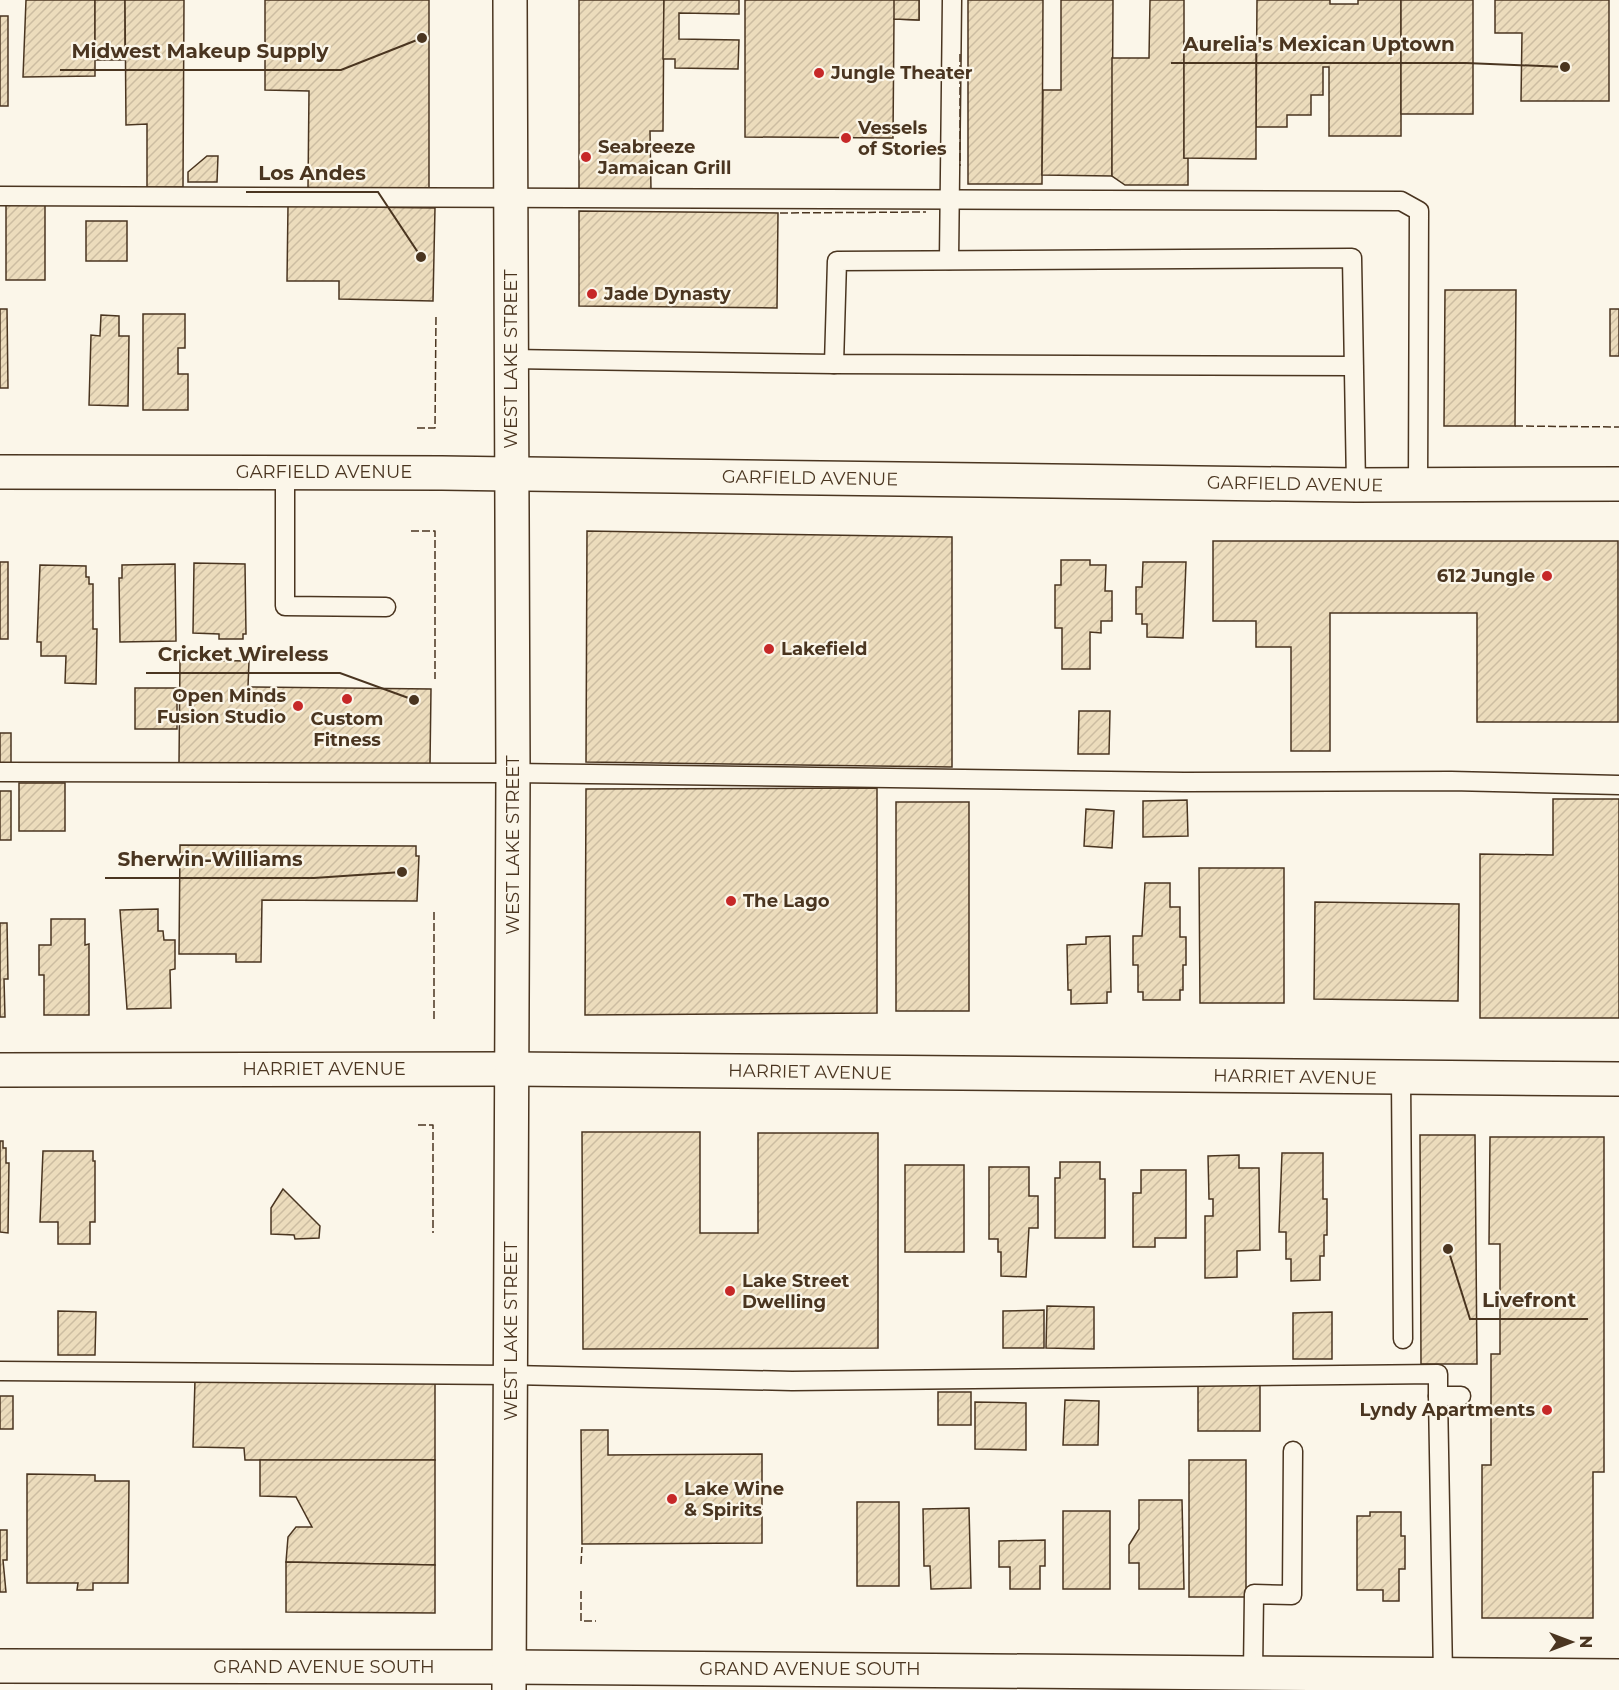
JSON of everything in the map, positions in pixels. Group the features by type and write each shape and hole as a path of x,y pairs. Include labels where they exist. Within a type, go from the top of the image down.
{"street":[{"name":"WEST LAKE STREET","path":"509,1679 513,773 510,0"},
{"name":"GARFIELD AVENUE","path":"0,472 512,474 1418,486 1619,484"},
{"name":"HARRIET AVENUE","path":"0,1070 511,1069 1619,1079"},
{"name":"GRAND AVENUE SOUTH","path":"0,1666 509,1679 1253,1673 1610,1676"}],"lane":[{"path":"949,260 952,0"},
{"path":"0,196 1401,201 1419,211 1418,486"},
{"path":"834,364 837,261 1352,258 1356,485"},
{"path":"511,358 834,364 1354,366"},
{"path":"285,473 285,606 386,607"},
{"path":"0,772 513,773 1184,782 1451,781 1619,785"},
{"path":"1401,1078 1402,1339"},
{"path":"0,1371 511,1375 792,1381 1438,1374 1443,1675"},
{"path":"1438,1396 1461,1396"},
{"path":"1253,1673 1254,1594 1292,1595 1293,1451"}],"building":[{"path":"26,0 95,0 95,76 23,77"},
{"path":"95,0 125,0 125,60 95,60"},
{"path":"125,0 184,0 183,187 147,187 147,124 126,125"},
{"path":"265,0 429,0 429,189 308,189 309,91 265,90"},
{"path":"579,0 664,0 663,131 650,131 651,190 579,191"},
{"path":"664,0 739,0 739,14 679,13 679,39 739,40 738,69 675,68 675,59 663,59"},
{"name":"Jungle Theater","path":"745,0 919,0 919,20 894,19 893,138 745,137"},
{"path":"894,0 919,0 919,20 894,19"},
{"path":"968,0 1043,0 1042,184 968,184"},
{"path":"1061,0 1113,0 1112,176 1042,175 1043,90 1061,90"},
{"path":"1150,0 1184,0 1184,158 1188,158 1188,185 1125,185 1112,176 1112,58 1149,58"},
{"path":"1257,0 1330,0 1330,4 1358,4 1358,0 1401,0 1401,136 1329,136 1329,67 1323,67 1323,95 1311,95 1311,115 1287,115 1287,127 1256,127"},
{"path":"1401,0 1473,0 1473,114 1401,114"},
{"path":"1495,0 1609,0 1609,101 1521,101 1522,33 1495,33"},
{"path":"0,16 8,16 8,106 0,106"},
{"path":"1184,42 1256,43 1256,159 1184,158"},
{"path":"207,156 218,156 217,182 188,182 188,172"},
{"path":"6,205 45,205 45,280 6,280"},
{"path":"288,206 435,208 433,301 339,299 339,281 287,281"},
{"path":"579,211 778,213 777,308 579,306"},
{"path":"86,221 127,221 127,261 86,261"},
{"path":"1445,290 1516,290 1515,426 1444,426"},
{"path":"0,309 7,309 8,388 0,388"},
{"path":"1610,309 1619,309 1619,356 1610,356"},
{"path":"143,314 185,314 185,348 178,348 178,374 188,374 188,410 143,410"},
{"path":"101,315 119,316 119,336 129,336 128,406 89,405 91,335 100,336"},
{"name":"Lakefield","path":"587,531 952,537 952,767 586,762"},
{"path":"1213,541 1618,541 1618,722 1477,722 1477,613 1330,613 1330,751 1291,751 1291,647 1256,647 1256,621 1213,621"},
{"path":"1061,560 1090,560 1090,565 1106,565 1105,591 1112,591 1112,621 1101,621 1101,633 1090,632 1090,669 1062,669 1062,628 1055,628 1055,585 1061,585"},
{"path":"0,562 8,562 8,639 0,639"},
{"path":"1143,562 1186,562 1183,638 1147,637 1147,624 1142,624 1142,614 1136,614 1136,587 1142,587"},
{"path":"194,563 245,564 246,634 243,634 243,639 219,639 219,634 193,633"},
{"path":"175,564 176,641 120,642 119,578 122,578 122,565"},
{"path":"40,565 86,566 86,577 89,577 89,584 93,584 93,629 97,629 96,684 65,683 66,656 41,656 41,642 37,642"},
{"path":"180,660 249,661 248,687 431,689 430,765 179,763"},
{"path":"135,688 177,688 177,729 135,729"},
{"path":"1079,711 1110,711 1109,754 1078,754"},
{"path":"0,733 11,733 11,763 0,763"},
{"path":"19,783 65,783 65,831 19,831"},
{"name":"The Lago","path":"877,788 877,1013 585,1015 586,789"},
{"path":"0,791 11,791 11,840 0,840"},
{"path":"1553,799 1619,799 1619,1018 1480,1018 1480,854 1553,855"},
{"path":"1187,800 1188,836 1143,837 1143,801"},
{"path":"896,802 969,802 969,1011 896,1011"},
{"path":"1086,809 1114,811 1112,848 1084,846"},
{"path":"180,845 416,846 416,856 419,856 417,901 262,900 261,962 236,962 236,954 179,954"},
{"path":"1199,868 1284,868 1284,1003 1200,1003"},
{"path":"1145,883 1170,883 1170,907 1180,907 1180,937 1186,937 1186,965 1183,965 1183,990 1180,990 1180,1000 1143,1000 1143,992 1138,992 1138,965 1133,965 1133,936 1142,936"},
{"path":"1315,902 1459,904 1458,1001 1314,999"},
{"path":"158,909 158,931 163,931 164,940 175,940 175,969 170,970 171,1008 127,1009 120,910"},
{"path":"51,919 85,919 85,945 89,944 89,1015 44,1015 44,975 39,975 39,945 51,945"},
{"path":"0,923 7,923 8,979 4,979 5,1017 0,1017"},
{"path":"1110,936 1111,992 1107,992 1107,1003 1071,1004 1071,990 1068,990 1067,945 1086,944 1086,937"},
{"name":"Lake Street Dwelling","path":"582,1132 700,1132 700,1233 758,1233 758,1133 878,1133 878,1348 583,1349"},
{"path":"1420,1135 1475,1135 1477,1364 1421,1364"},
{"name":"Lyndy Apartments","path":"1490,1137 1604,1137 1604,1472 1593,1472 1593,1618 1482,1618 1482,1465 1491,1465 1491,1354 1500,1354 1500,1244 1489,1244"},
{"path":"0,1141 3,1141 3,1148 6,1148 6,1163 9,1163 8,1233 0,1232"},
{"path":"43,1151 93,1151 95,1222 90,1222 90,1244 58,1244 58,1222 40,1222"},
{"path":"1282,1153 1323,1153 1323,1199 1327,1199 1327,1235 1324,1235 1324,1256 1320,1256 1320,1280 1291,1281 1291,1259 1286,1259 1286,1232 1279,1232"},
{"path":"1239,1155 1239,1168 1259,1168 1260,1250 1237,1251 1237,1277 1205,1278 1205,1216 1213,1216 1213,1199 1209,1199 1208,1156"},
{"path":"1060,1162 1100,1162 1100,1179 1105,1179 1105,1238 1055,1238 1055,1178 1060,1178"},
{"path":"905,1165 964,1165 964,1252 905,1252"},
{"path":"989,1167 1029,1167 1029,1196 1038,1196 1038,1228 1029,1228 1026,1277 1001,1276 1001,1252 998,1252 998,1239 989,1239"},
{"path":"1141,1170 1186,1170 1186,1238 1155,1238 1155,1247 1133,1247 1133,1193 1141,1193"},
{"path":"283,1189 320,1226 319,1238 295,1239 294,1235 271,1234 271,1208"},
{"path":"1047,1306 1094,1307 1094,1349 1046,1348"},
{"path":"1044,1310 1044,1348 1003,1348 1003,1311"},
{"path":"58,1311 96,1312 95,1355 58,1355"},
{"path":"1332,1312 1332,1359 1293,1359 1293,1313"},
{"path":"195,1380 435,1381 435,1460 245,1460 244,1448 193,1447"},
{"path":"1198,1384 1260,1384 1260,1431 1198,1431"},
{"path":"938,1392 971,1392 971,1425 938,1425"},
{"path":"0,1396 13,1396 13,1429 0,1429"},
{"path":"1065,1400 1099,1401 1098,1445 1063,1445"},
{"path":"975,1402 1026,1403 1026,1450 975,1449"},
{"name":"Lake Wine & Spirits","path":"581,1430 608,1430 608,1455 762,1454 762,1543 582,1544"},
{"path":"260,1460 435,1460 435,1565 286,1562 288,1537 296,1527 312,1527 296,1497 260,1496"},
{"path":"1189,1460 1246,1460 1246,1597 1189,1597"},
{"path":"27,1474 95,1475 95,1481 129,1481 128,1583 93,1583 93,1590 77,1590 78,1583 27,1583"},
{"path":"1139,1500 1182,1500 1184,1589 1139,1589 1139,1563 1129,1563 1129,1545 1139,1529"},
{"path":"857,1502 899,1502 899,1586 857,1586"},
{"path":"969,1508 971,1588 931,1589 930,1566 924,1566 923,1509"},
{"path":"1063,1511 1110,1511 1110,1589 1063,1589"},
{"path":"1370,1512 1401,1512 1401,1536 1405,1536 1405,1569 1399,1569 1399,1601 1383,1601 1383,1590 1357,1590 1357,1516 1370,1516"},
{"path":"0,1530 7,1530 7,1560 3,1560 6,1592 0,1592"},
{"path":"1045,1540 1045,1566 1040,1566 1040,1589 1010,1589 1010,1567 999,1567 999,1541"},
{"path":"286,1562 435,1565 435,1613 286,1612"}],"fence":[{"path":"960,54 960,166"},
{"path":"780,213 926,212"},
{"path":"417,428 435,428 436,316"},
{"path":"1515,426 1619,427"},
{"path":"411,531 435,531 435,679"},
{"path":"434,912 434,1022"},
{"path":"418,1125 433,1125 433,1233"},
{"path":"581,1564 582,1547"},
{"path":"581,1591 581,1621 596,1621"}],"place":[{"name":"Midwest Makeup Supply","path":"422,38"},
{"name":"Aurelia's Mexican Uptown","path":"1565,67"},
{"name":"Jungle Theater","path":"819,73"},
{"name":"Vessels of Stories","path":"846,138"},
{"name":"Seabreeze Jamaican Grill","path":"586,157"},
{"name":"Los Andes","path":"421,257"},
{"name":"Jade Dynasty","path":"592,294"},
{"name":"612 Jungle","path":"1547,576"},
{"name":"Lakefield","path":"769,649"},
{"name":"Custom Fitness","path":"347,699"},
{"name":"Cricket Wireless","path":"414,700"},
{"name":"Open Minds Fusion Studio","path":"298,706"},
{"name":"Sherwin-Williams","path":"402,872"},
{"name":"The Lago","path":"731,901"},
{"name":"Livefront","path":"1448,1249"},
{"name":"Lake Street Dwelling","path":"730,1291"},
{"name":"Lyndy Apartments","path":"1547,1410"},
{"name":"Lake Wine & Spirits","path":"672,1499"}]}
